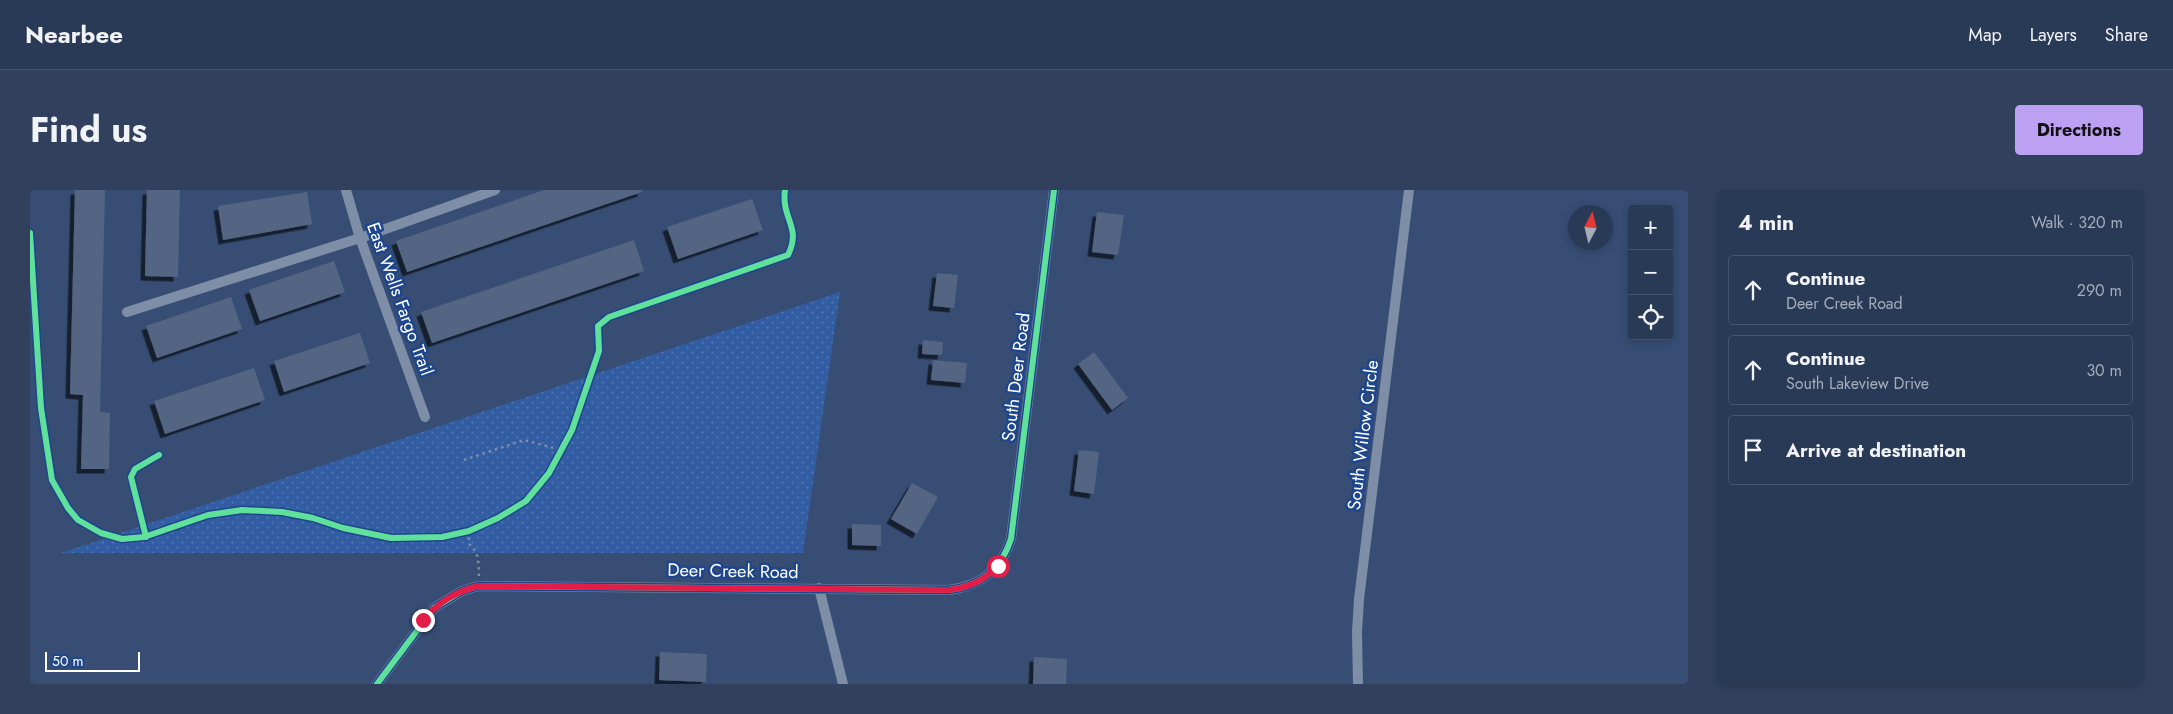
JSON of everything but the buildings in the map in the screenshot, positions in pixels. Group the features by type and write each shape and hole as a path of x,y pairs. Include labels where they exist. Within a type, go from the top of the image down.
{"street":[{"name":"East Wells Fargo Trail","path":"346,190 360,238 425,417"},
{"path":"127,312 360,238 495,190"},
{"name":"South Deer Road","path":"998,566 1006,553 1011,535 1054,190"},
{"name":"South Willow Circle","path":"1358,684 1357,632 1359,599 1409,190"},
{"name":"Deer Creek Road","path":"377,684 434,608 462,591 481,586 949,590 977,583 998,566"},
{"path":"819,588 843,684"}],"path":[{"path":"464,460 524,440 563,447 557,458"},
{"path":"460,533 476,528"},
{"path":"469,531 470,544 475,548 479,557 481,586"}],"shaded area":[{"path":"840,292 803,553 61,553"}],"cycle path":[{"path":"30,233 41,408 52,480 68,508 78,520 101,533 122,539 144,537 208,515 242,510 282,512 391,538 442,537 469,531 498,518 526,501 549,473 572,430 599,351 598,326 609,317 788,255 793,237 786,208 785,190"},
{"path":"377,684 434,608 462,591 478,586 949,590 971,585 988,575 1002,559 1011,539 1054,190"},
{"path":"146,537 131,477 135,469 159,455"}],"route":[{"path":"423,620 446,599 478,586 949,590 977,583 989,576 998,566"}]}
